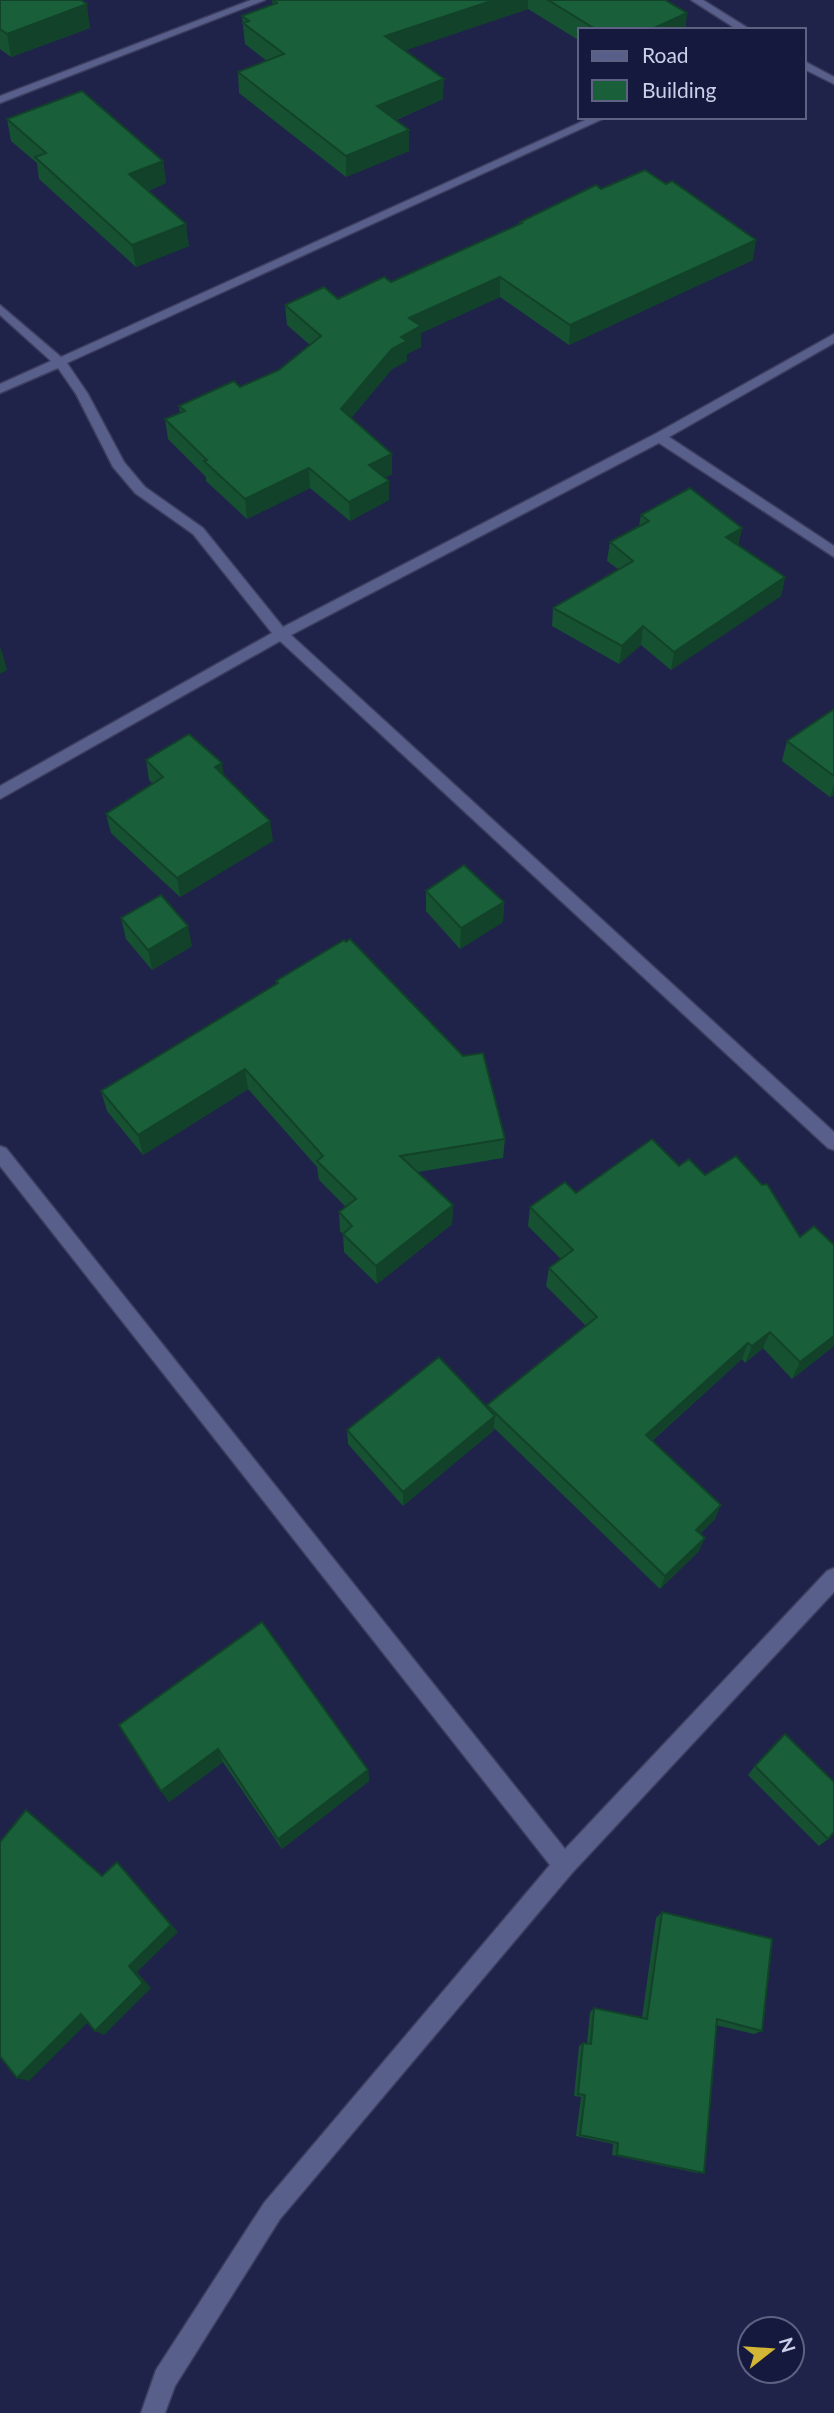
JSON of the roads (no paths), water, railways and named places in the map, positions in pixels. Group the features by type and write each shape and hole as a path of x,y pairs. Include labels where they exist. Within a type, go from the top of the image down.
{"street":[{"path":"0,100 260,0"},
{"path":"696,0 743,28"},
{"path":"806,65 834,81"},
{"path":"0,389 598,119"},
{"path":"0,309 60,362 82,394 118,464 140,489 198,531 281,634 834,1143"},
{"path":"0,793 281,634 660,437 834,338"},
{"path":"660,437 834,552"},
{"path":"0,1153 564,1865"},
{"path":"153,2413 165,2379 272,2211 564,1865 834,1578"}]}
